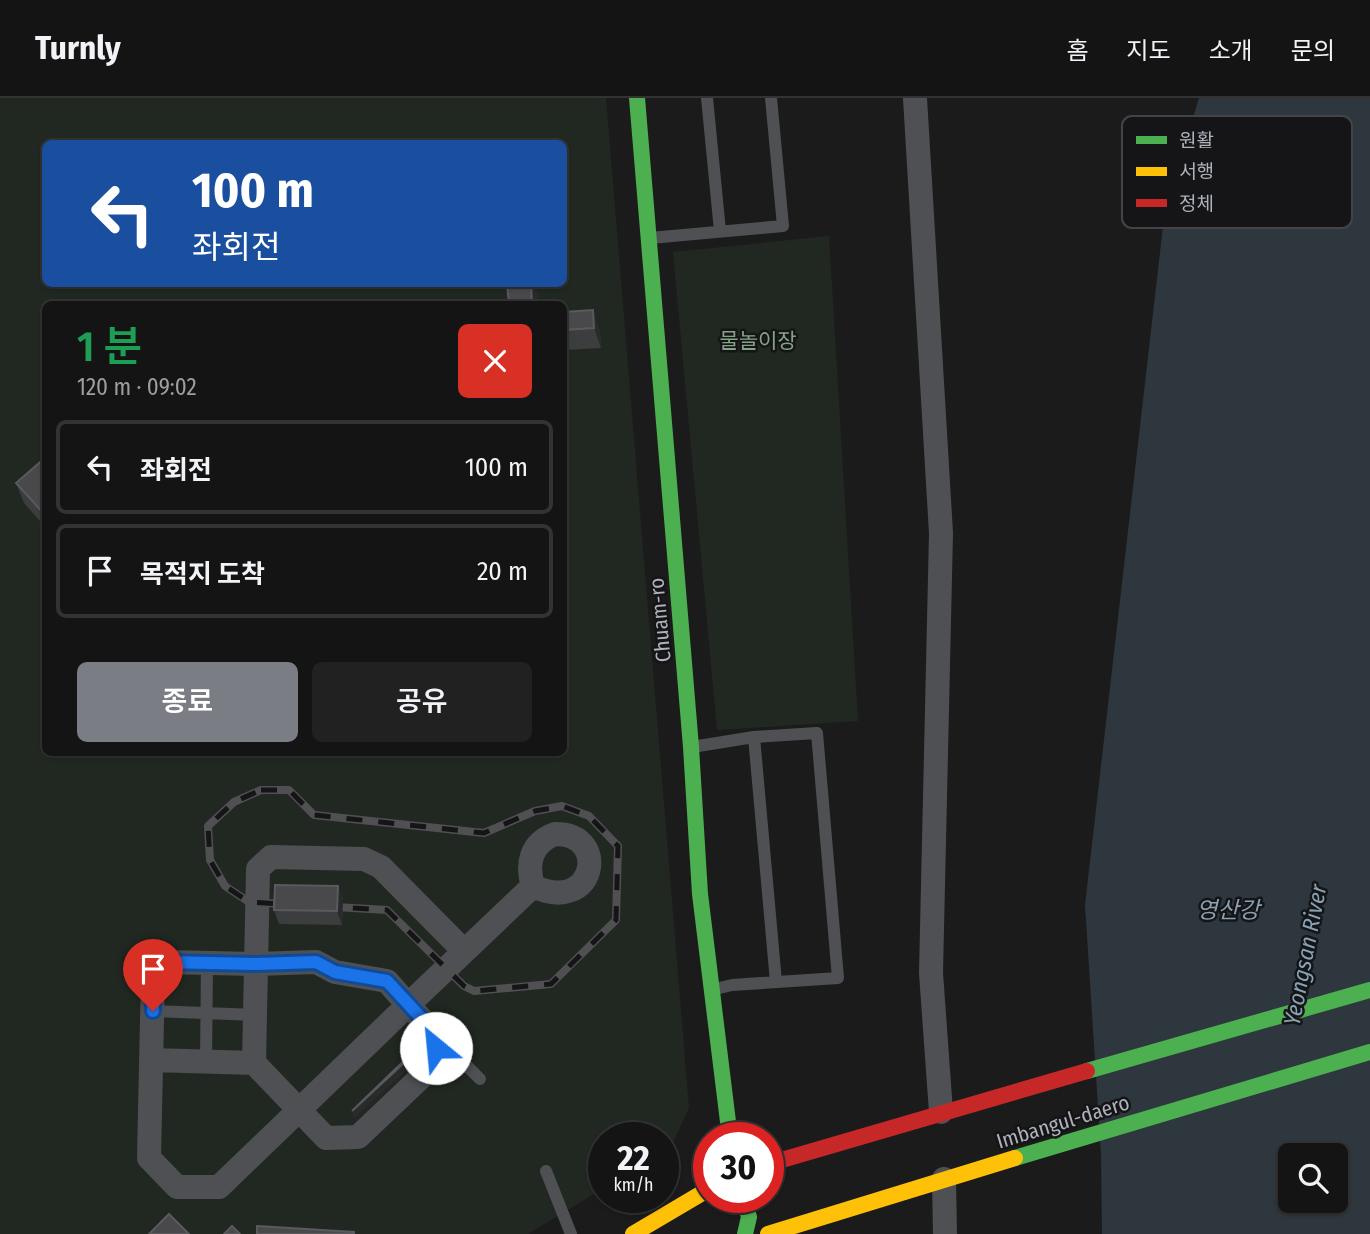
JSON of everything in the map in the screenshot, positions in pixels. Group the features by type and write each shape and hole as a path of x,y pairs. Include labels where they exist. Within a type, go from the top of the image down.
{"main road":[{"name":"Chuam-ro","path":"637,98 701,894 728,1122"},
{"name":"Imbangul-daero","path":"784,1159 1370,990"},
{"name":"Imbangul-daero","path":"768,1234 1370,1052"},
{"path":"633,1234 693,1198"},
{"path":"745,1234 749,1213"}],"street":[{"path":"915,98 941,533 931,973 952,1109"},
{"path":"254,1063 258,869 271,857 364,859 374,862 464,951"},
{"path":"152,1060 254,1063 299,1110 326,1138 358,1137 437,1062 436,1034 408,1005 387,981 335,972 316,962 165,962 153,974 149,1157 177,1187 219,1187 299,1110 408,1005 464,951 533,886"},
{"path":"944,1179 945,1234"},
{"path":"925,1234 944,1207"}],"lane":[{"path":"708,98 720,231"},
{"path":"650,238 783,226 771,98"},
{"path":"691,747 754,737 817,733 838,978 732,985 711,990"},
{"path":"754,737 776,982"},
{"path":"206,1060 207,963"},
{"path":"153,1011 256,1015"},
{"path":"437,1062 450,1050 480,1079"},
{"path":"546,1171 571,1234"}],"green space":[{"path":"0,98 606,98 689,1108 679,1130 679,1122 588,1122 588,1198 528,1234 0,1234"},
{"name":"물놀이장","path":"829,236 858,721 717,730 673,252"}],"water":[{"name":"영산강","path":"1199,98 1370,98 1370,1234 1102,1234 1101,1154 1085,905 1163,228 1352,228 1352,116 1193,116"}],"building":[{"path":"507,287 531,287 532,301 509,301"},
{"path":"593,310 594,328 567,330 567,312"},
{"path":"42,460 42,512 16,483"},
{"path":"275,885 338,886 337,911 274,910"},
{"path":"419,1046 419,1049 352,1111"},
{"path":"169,1214 189,1234 149,1234"},
{"path":"232,1226 240,1234 224,1234"},
{"path":"257,1226 354,1232 354,1234 257,1234"}],"railway":[{"path":"261,790 289,790 314,815 484,833 535,811 562,806 589,816 618,846 616,920 551,984 474,991 464,986 387,910 249,902 225,886 210,860 208,826 234,802 261,790"}],"traffic: fast":[{"path":"637,98 691,747 700,894 728,1122"},
{"path":"1087,1071 1370,990"},
{"path":"1015,1158 1370,1052"},
{"path":"745,1234 748,1213"}],"traffic: slow":[{"path":"768,1234 1015,1158"},
{"path":"633,1234 693,1198"}],"traffic: jam":[{"path":"784,1159 1087,1071"}],"route":[{"path":"153,1011 153,974 165,962 316,962 335,972 387,981 436,1034 436,1048"}],"water label":[{"name":"Yeongsan River","path":"1305,955"}]}
